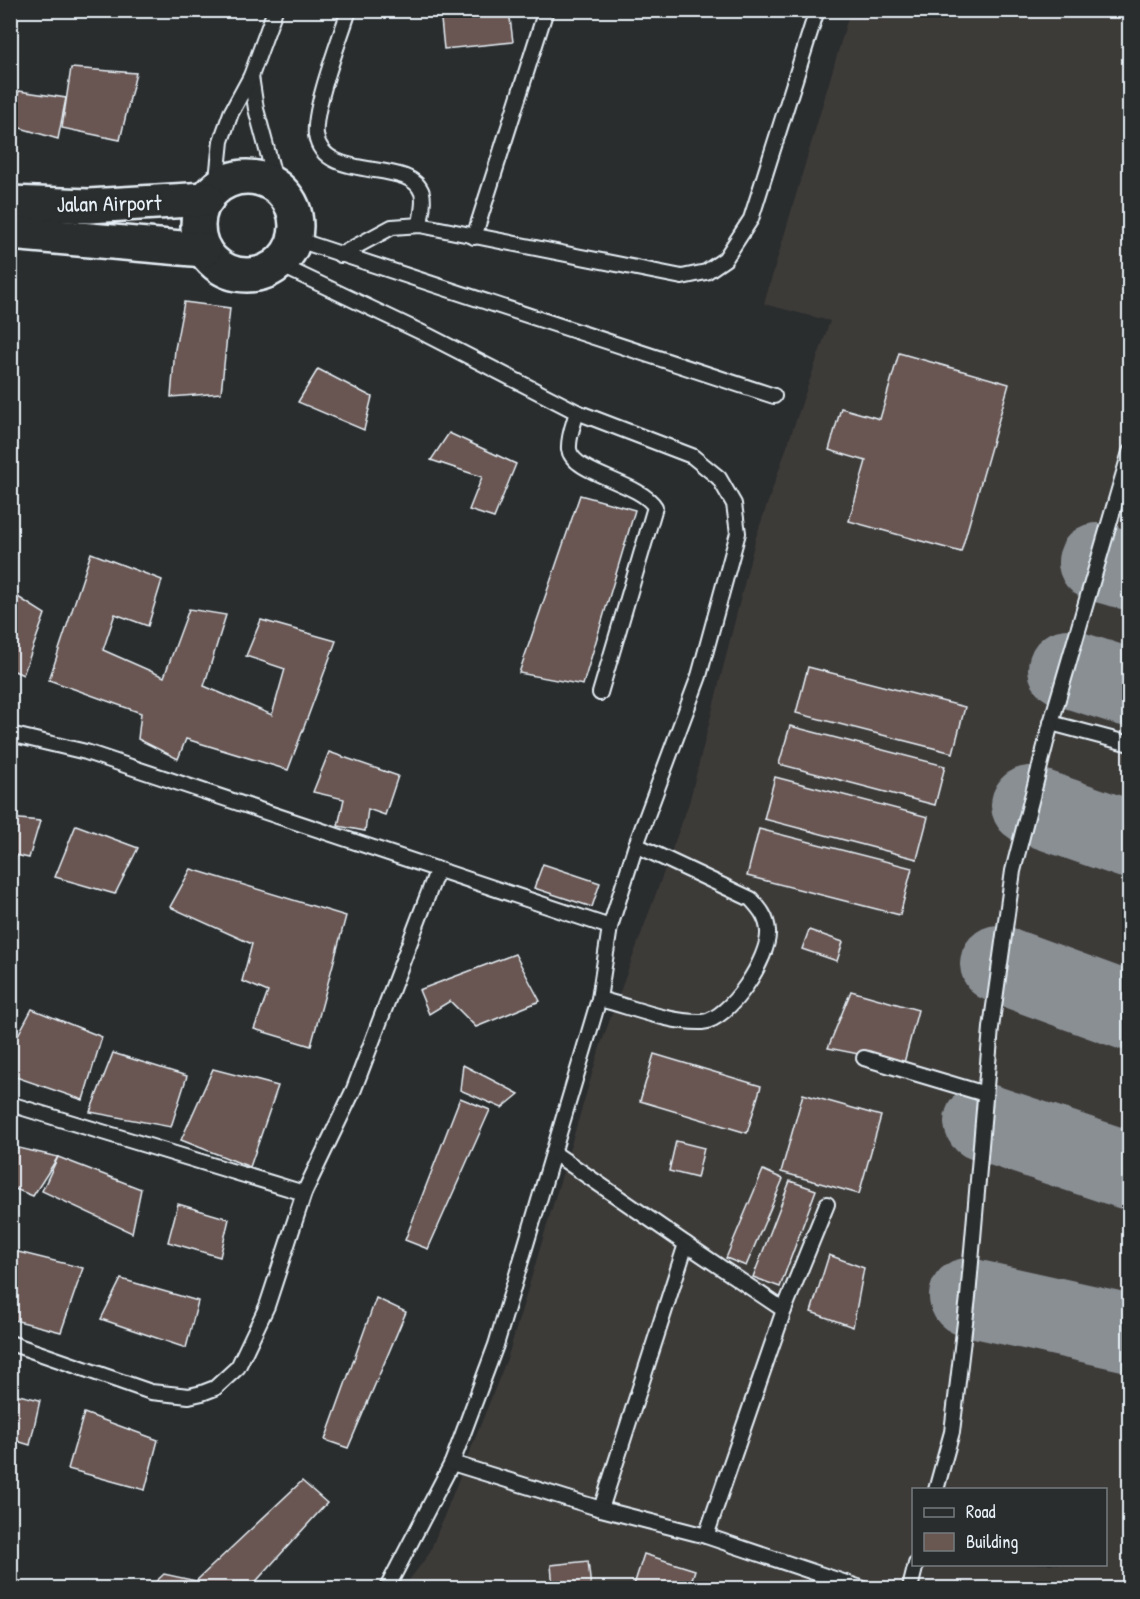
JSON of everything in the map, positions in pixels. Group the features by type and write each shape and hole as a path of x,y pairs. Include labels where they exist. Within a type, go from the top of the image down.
{"street":[{"path":"243,178 259,179 277,187 289,202 296,220 286,252 259,274 237,274 218,266 204,250 198,224 211,194 227,182 243,178"},
{"name":"Jalan Airport","path":"10,202 89,206 211,194"},
{"name":"Jalan Airport","path":"10,233 204,250"}],"lane":[{"path":"211,194 220,141 231,113 251,76 275,10"},
{"path":"349,10 322,96 316,134 320,146 328,156 345,164 406,177 416,183 424,198 420,225"},
{"path":"474,237 546,10"},
{"path":"340,255 392,227 420,225 682,277 706,272 725,259 751,219 817,10"},
{"path":"251,76 256,109 277,187"},
{"path":"286,252 340,255 774,396"},
{"path":"286,252 427,335 577,412 692,456 719,478 734,504 738,533 699,675 636,845 610,927 599,999 496,1346 453,1463 387,1588"},
{"path":"577,412 569,450 575,462 644,495 655,507 600,693"},
{"path":"937,1488 952,1432 968,1296 990,1028 1013,872 1051,723 1130,452"},
{"path":"1051,723 1130,744"},
{"path":"10,734 86,752 610,927"},
{"path":"599,999 668,1018 703,1022 721,1016 741,996 762,956 769,933 764,915 751,899 636,845"},
{"path":"10,1342 151,1392 189,1396 215,1388 238,1367 262,1316 304,1193 354,1089 437,871"},
{"path":"864,1058 985,1094"},
{"path":"10,1104 304,1193"},
{"path":"554,1153 784,1310"},
{"path":"706,1536 784,1310 827,1204"},
{"path":"601,1509 686,1244"},
{"path":"453,1463 601,1509 706,1536 861,1588"},
{"path":"910,1588 916,1566"}],"shaded area":[{"path":"850,11 1129,11 1129,1588 403,1588 429,1554 508,1356 601,1044 689,803 756,537 830,321 764,304"}],"building":[{"path":"440,10 509,10 513,42 444,49"},
{"path":"71,68 136,73 120,140 62,128"},
{"path":"19,91 66,98 58,139 10,125 10,113"},
{"path":"184,302 230,308 221,393 171,397 175,349"},
{"path":"899,353 1009,384 961,552 849,521 866,461 829,450 841,408 880,419"},
{"path":"318,369 372,397 364,430 298,402"},
{"path":"449,433 516,464 494,518 469,510 482,477 431,460"},
{"path":"580,495 635,510 583,685 519,673"},
{"path":"91,553 162,580 148,626 115,614 103,650 164,677 189,609 226,615 204,686 272,715 285,669 246,656 261,620 336,641 288,770 186,739 178,759 138,739 141,713 49,680"},
{"path":"10,592 45,614 23,675 10,669"},
{"path":"808,667 965,707 953,753 796,713"},
{"path":"790,726 945,766 935,805 779,764"},
{"path":"329,752 398,776 385,815 368,809 365,831 338,826 344,799 313,792"},
{"path":"775,777 928,817 917,859 764,819"},
{"path":"10,818 40,821 29,858 10,854"},
{"path":"76,825 138,848 115,894 55,877"},
{"path":"759,829 912,868 900,915 747,876"},
{"path":"543,864 600,883 592,907 534,888"},
{"path":"191,869 346,916 311,1046 254,1029 268,992 242,981 252,944 170,907"},
{"path":"809,930 843,942 837,961 802,949"},
{"path":"515,954 540,1001 476,1027 450,1001 429,1014 419,990"},
{"path":"851,991 918,1010 904,1063 828,1048"},
{"path":"32,1009 102,1037 83,1100 10,1075 10,1050"},
{"path":"113,1053 187,1076 171,1127 90,1112"},
{"path":"654,1054 761,1086 747,1133 640,1101"},
{"path":"463,1065 519,1094 502,1108 460,1090"},
{"path":"213,1069 278,1086 250,1167 181,1140"},
{"path":"803,1094 881,1116 859,1194 781,1172"},
{"path":"460,1098 490,1110 428,1249 405,1240"},
{"path":"676,1141 704,1148 697,1178 669,1171"},
{"path":"10,1146 58,1157 33,1196 10,1187"},
{"path":"58,1157 141,1189 132,1233 42,1191"},
{"path":"763,1170 783,1179 746,1266 726,1258"},
{"path":"790,1181 816,1190 780,1287 753,1277"},
{"path":"178,1204 229,1219 220,1257 168,1242"},
{"path":"10,1250 83,1268 61,1332 10,1319"},
{"path":"829,1255 864,1268 853,1327 811,1312"},
{"path":"121,1279 198,1301 186,1348 101,1319"},
{"path":"376,1298 406,1312 348,1448 325,1440"},
{"path":"10,1393 40,1400 30,1445 10,1439"},
{"path":"84,1413 158,1440 145,1490 68,1469"},
{"path":"302,1481 327,1503 250,1588 149,1588 164,1574 196,1581"},
{"path":"644,1554 695,1570 689,1588 633,1588"},
{"path":"588,1561 591,1588 553,1588 551,1565"}],"taxiway":[{"path":"1097,562 1130,571"},
{"path":"1067,668 1130,688"},
{"path":"1030,805 1130,840"},
{"path":"999,964 1130,1012"},
{"path":"983,1122 1130,1171"},
{"path":"968,1297 1130,1333"}]}
